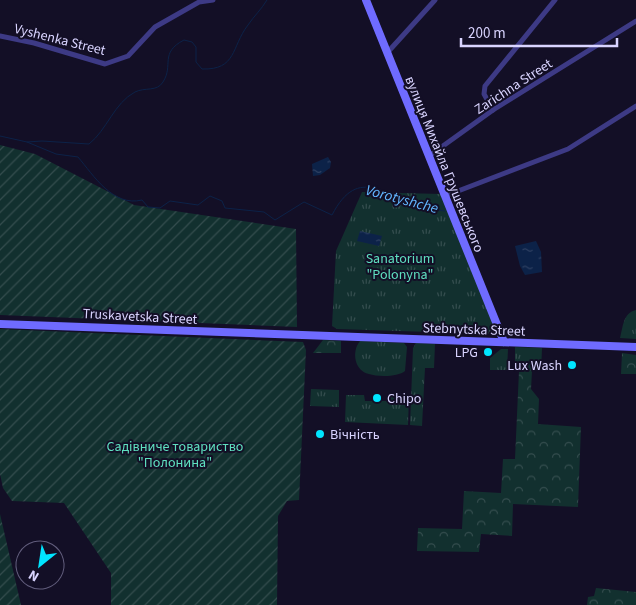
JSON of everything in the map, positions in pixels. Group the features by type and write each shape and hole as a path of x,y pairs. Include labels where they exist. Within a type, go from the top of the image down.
{"street":[{"name":"Vyshenka Street","path":"0,36 34,43 105,64 128,56 147,35 162,23 199,2 213,0"},
{"name":"вулиця Михайла Грушевського","path":"366,0 503,340"},
{"path":"386,53 435,0"},
{"path":"494,110 484,94 485,86 556,0"},
{"name":"Zarichna Street","path":"429,156 494,110 636,21"},
{"path":"445,196 568,149 636,106"},
{"name":"Truskavetska Street","path":"0,324 311,336"},
{"name":"Stebnytska Street","path":"311,336 503,340 636,347"}],"green space":[{"path":"0,145 35,154 134,205 296,229 297,327 0,315"},
{"name":"Sanatorium \"Polonyna\"","path":"362,192 441,194 496,329 492,334 337,329 332,326 336,251"},
{"path":"636,310 636,339 620,338 626,317"},
{"name":"Садівниче товариство \"Полонина\"","path":"0,329 303,342 306,350 299,500 287,501 278,516 277,605 111,605 111,573 64,503 12,501 3,488 0,474"},
{"path":"323,340 341,341 341,353 313,353"},
{"path":"360,341 404,343 407,347 405,371 388,376 364,372 360,369 355,355"},
{"path":"416,343 435,344 434,368 425,368 422,426 410,425 413,348"},
{"path":"515,347 542,348 541,371 515,371"},
{"path":"501,349 508,349 507,370 490,370 490,358"},
{"path":"622,353 636,355 636,374 621,374"},
{"path":"519,371 532,371 531,389 539,399 538,424 581,427 578,507 513,504 512,536 481,534 479,552 417,551 418,528 462,529 464,491 501,493 503,459 515,459"},
{"path":"311,389 339,390 339,407 310,406"},
{"path":"346,395 364,395 365,401 388,401 392,396 409,397 408,425 345,422"},
{"path":"0,514 15,579 15,590 18,590 21,605 0,605"},
{"path":"596,588 636,592 636,605 587,605 588,597 594,596"}],"water":[{"path":"328,157 331,162 330,168 320,175 313,176 312,164"},
{"path":"360,231 382,236 379,246 357,241"},
{"path":"536,241 541,252 542,272 525,275 520,266 515,246"}],"waterway":[{"path":"0,136 27,142 89,144 101,132 121,103 128,97 135,92 158,87 163,82 166,76 169,55 176,45 184,40 192,42 196,47 196,62 202,69 222,66 232,56 243,33 267,0"},
{"name":"Vorotyshche","path":"27,142 56,154 78,157 98,181 113,194 122,199 142,200 148,207 160,208 170,201 198,205 210,196 222,201 225,208 264,212 275,220 304,202 332,215 342,199 352,191 363,187 386,192 425,208 445,211"}],"place":[{"name":"LPG","path":"488,352"},
{"name":"Lux Wash","path":"572,365"},
{"name":"Chipo","path":"377,398"},
{"name":"Вічність","path":"320,434"}]}
